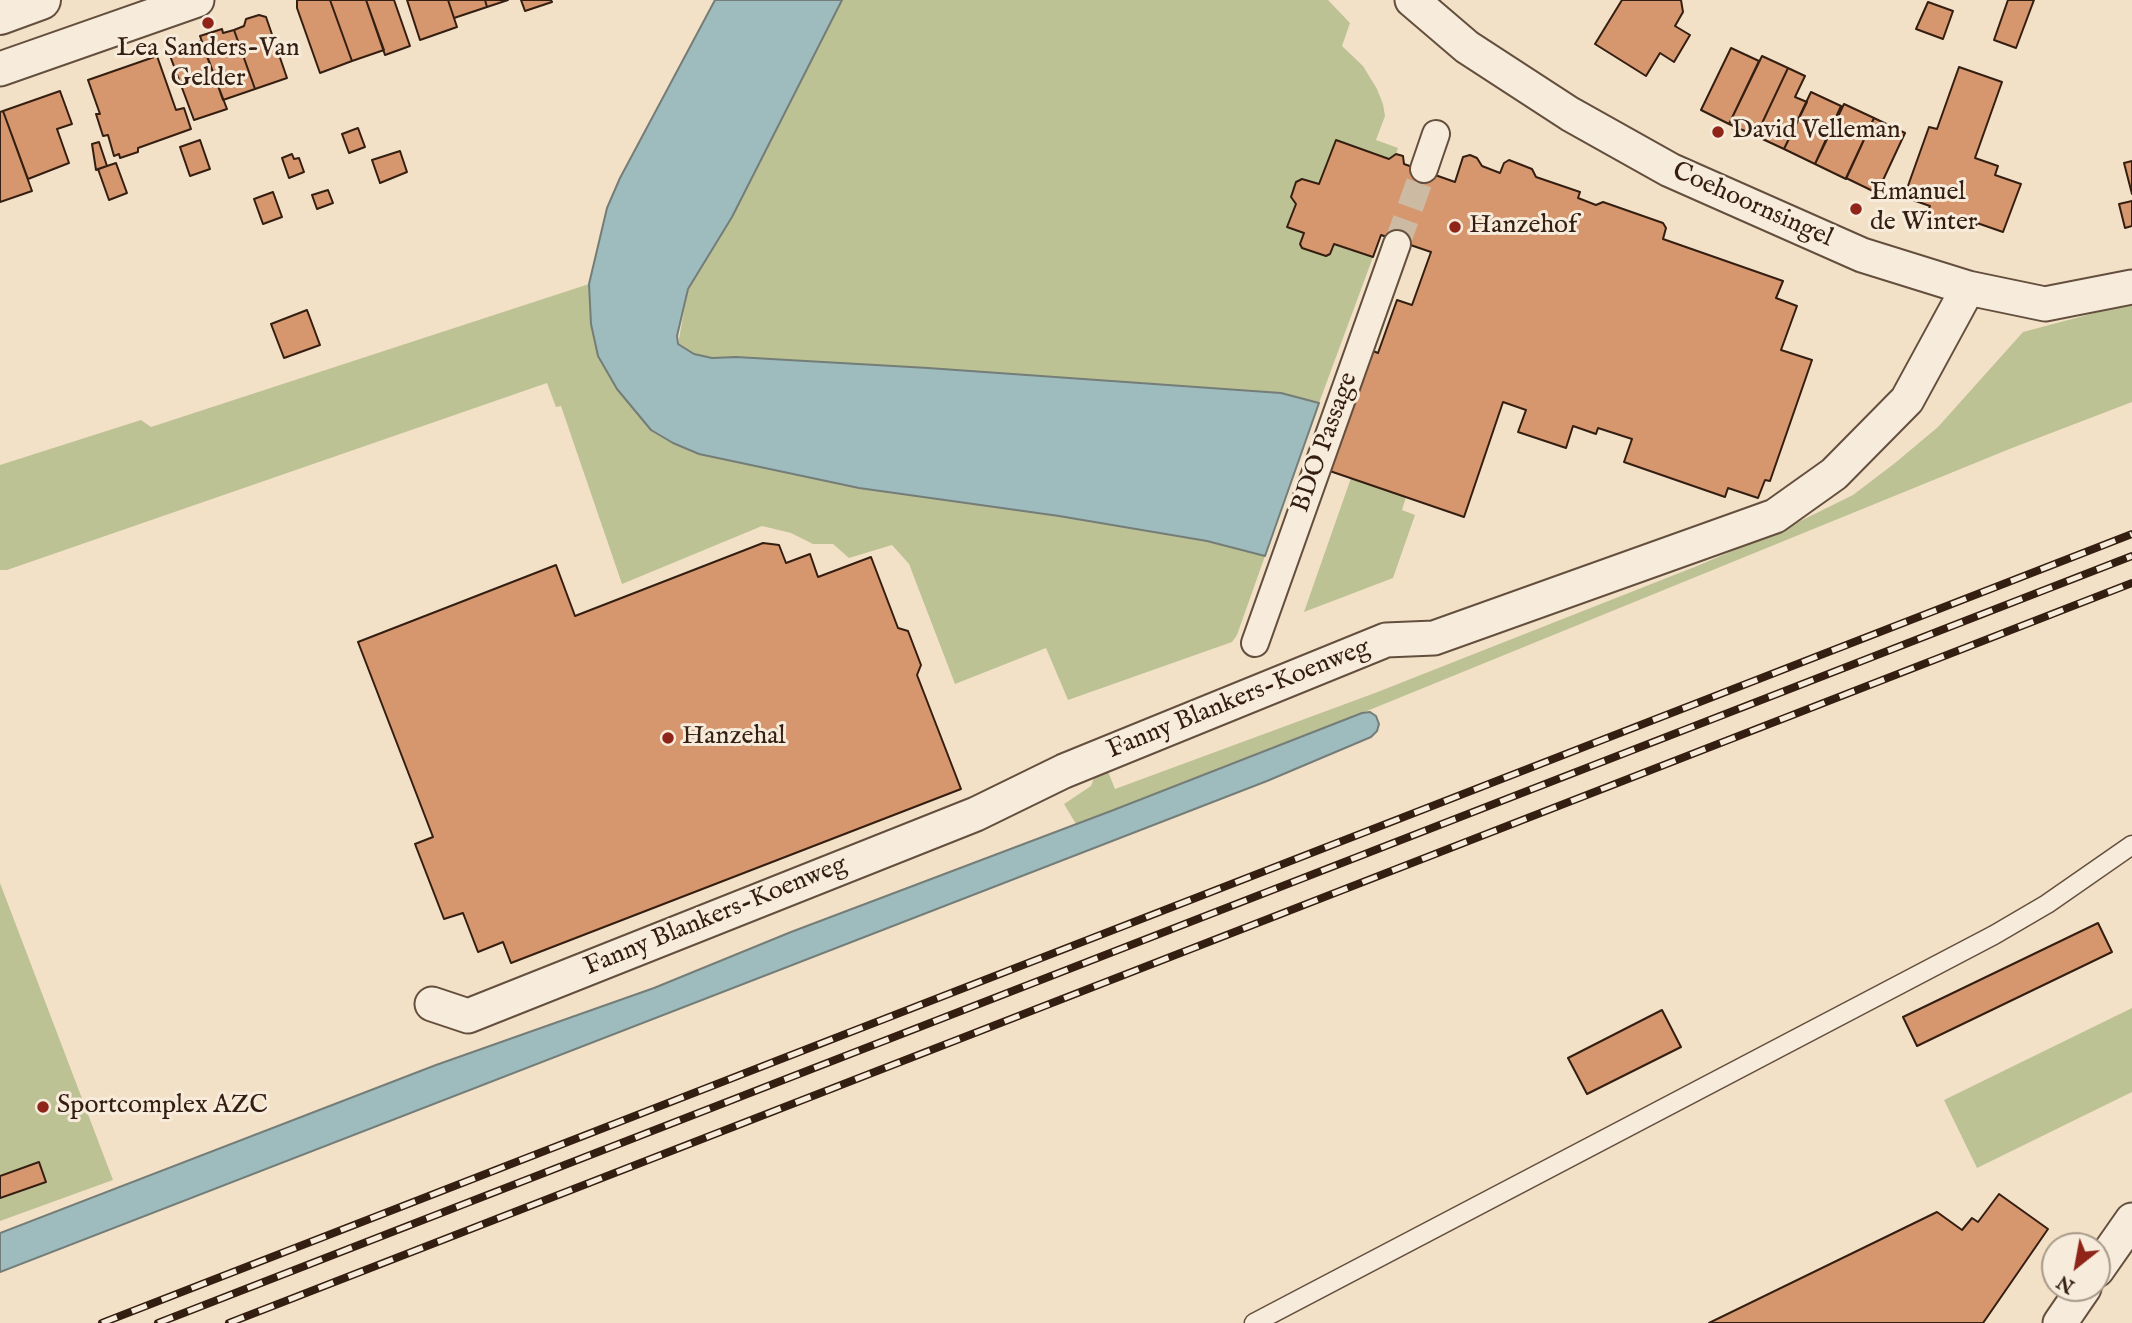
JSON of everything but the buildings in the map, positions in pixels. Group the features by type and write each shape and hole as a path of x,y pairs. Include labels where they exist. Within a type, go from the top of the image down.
{"street":[{"path":"0,15 41,0"},
{"path":"0,69 197,0"},
{"name":"Coehoornsingel","path":"1412,0 1467,47 1570,114 1670,170 1862,255 1968,288 2045,304 2132,287"},
{"path":"1424,169 1436,134"},
{"name":"BDO Passage","path":"1255,643 1397,244"},
{"name":"Fanny Blankers-Koenweg","path":"432,1004 468,1016 976,814 1064,771 1386,640 1434,638 1775,516 1834,474 1907,400 1968,288"},
{"path":"2111,1250 2132,1220"},
{"path":"2060,1323 2074,1302"}],"lane":[{"path":"1254,1323 1994,935 2046,904 2132,845"}],"green space":[{"path":"842,0 1328,0 1350,23 1342,46 1363,66 1383,104 1385,116 1376,140 1398,148 1396,154 1389,159 1336,140 1319,184 1302,179 1296,182 1291,197 1296,204 1288,227 1304,233 1300,244 1302,248 1326,256 1330,254 1334,244 1373,257 1319,403 1281,393 928,368 736,357 712,358 694,354 678,344 688,289 732,217"},
{"path":"589,284 591,324 673,443 699,454 859,488 1059,516 1207,541 1265,556 1237,635 1232,642 1068,700 1046,648 955,684 909,564 892,545 849,558 833,544 813,544 791,533 762,526 622,584 561,406 556,407 547,383 7,570 0,570 0,465 141,420 151,427"},
{"path":"2132,303 2132,402 2012,448 1362,713 1111,811 1076,824 1064,804 1091,786 1097,770 1105,764 1115,789 1375,693 1697,566 1788,527 1853,495 1895,463 1938,427 2023,332"},
{"path":"1351,478 1406,497 1402,510 1415,515 1393,578 1304,612"},
{"name":"Sportcomplex AZC","path":"0,883 113,1180 0,1221"},
{"path":"2132,1008 2132,1092 1977,1168 1944,1100"}],"water":[{"path":"715,0 842,0 732,217 688,289 677,336 678,344 694,354 712,358 736,357 928,368 1281,393 1319,403 1265,556 1207,541 1059,516 859,488 699,454 651,430 617,389 598,356 591,324 589,284 607,208 620,178"},
{"path":"1370,712 1376,716 1379,724 1371,737 1267,781 0,1272 0,1233 436,1065 654,988 791,932"}],"tunnel":[{"path":"1397,244 1424,169"}],"railway":[{"path":"102,1323 2132,534"},
{"path":"158,1323 2132,556"},
{"path":"229,1323 2132,583"}],"place":[{"name":"Lea Sanders-Van Gelder","path":"208,23"},
{"name":"David Velleman","path":"1718,132"},
{"name":"Emanuel de Winter","path":"1856,209"},
{"name":"Hanzehof","path":"1455,227"},
{"name":"Hanzehal","path":"668,738"},
{"name":"Sportcomplex AZC","path":"43,1107"}]}
